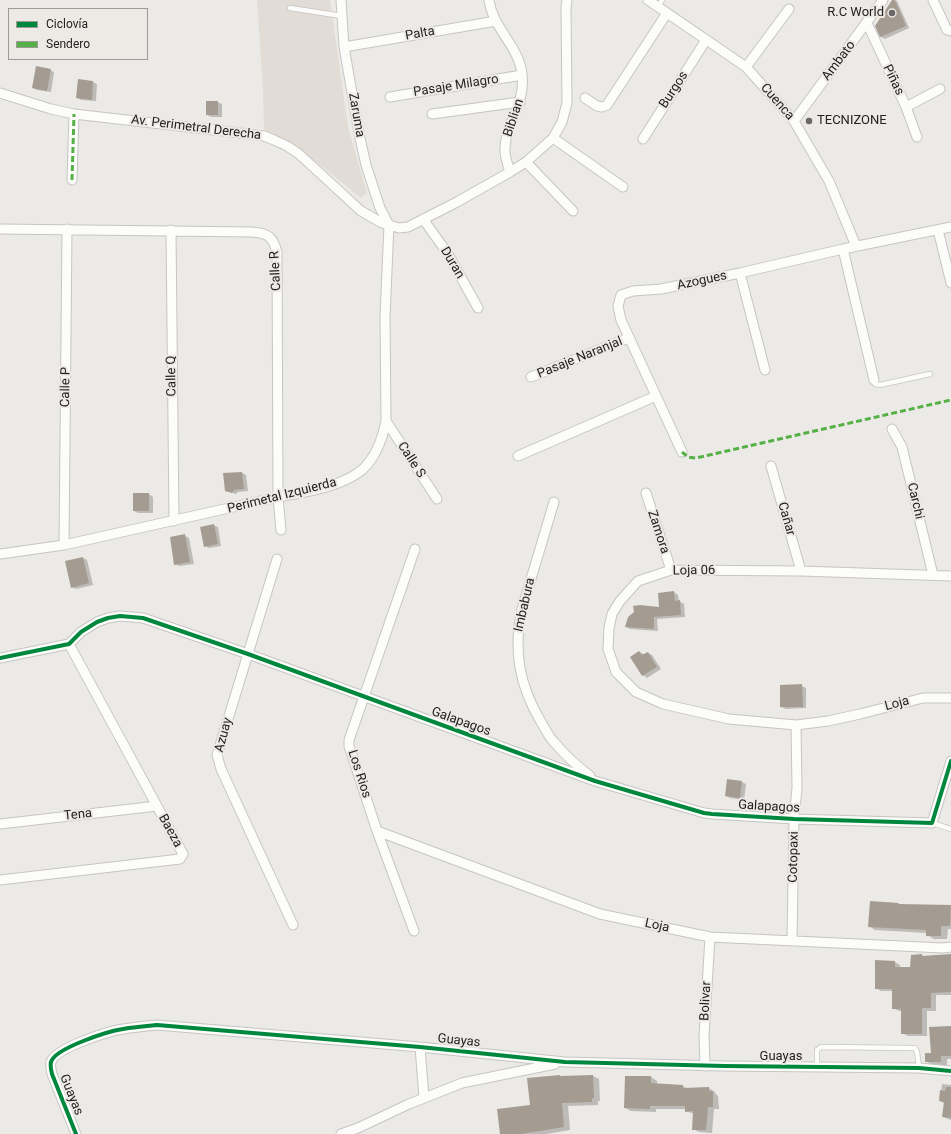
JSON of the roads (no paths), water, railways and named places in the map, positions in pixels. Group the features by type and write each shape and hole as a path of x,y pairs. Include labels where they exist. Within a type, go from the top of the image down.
{"street":[{"name":"Zaruma","path":"341,0 344,47 366,164 380,208 389,225"},
{"name":"Biblian","path":"489,0 490,8 497,25 518,57 522,75 522,94 507,136 505,151 510,172"},
{"path":"567,0 567,103 562,122 553,138 622,187"},
{"name":"Cuenca","path":"648,0 660,3 668,13 746,67 794,121 829,181 856,246"},
{"path":"933,0 947,30 951,31"},
{"name":"Ambato","path":"794,121 881,1"},
{"path":"746,67 789,9"},
{"path":"586,98 597,106 602,107 607,105 668,13"},
{"name":"Palta","path":"344,47 496,21"},
{"name":"Piñas","path":"866,23 906,107 918,137"},
{"name":"Burgos","path":"643,139 706,40"},
{"name":"Pasaje Milagro","path":"390,97 522,75"},
{"path":"906,107 940,89"},
{"name":"Av. Perimetral Derecha","path":"0,93 51,109 74,114 264,136 287,146 299,154 361,211 382,223 399,228 408,227 510,172 526,162 553,138"},
{"path":"432,114 520,102"},
{"path":"72,180 74,114"},
{"path":"526,162 573,210"},
{"name":"Duran","path":"423,219 448,254 478,308"},
{"name":"Perimetal Izquierda","path":"0,554 64,546 278,497 308,492 347,480 364,467 376,450 383,434 386,421 385,316 389,225"},
{"name":"Azogues","path":"682,452 621,320 618,306 621,295 633,291 661,289 740,273 856,246 951,227"},
{"name":"Calle R","path":"0,229 170,230 264,233 274,242 277,252 278,497 281,530"},
{"name":"Calle P","path":"64,546 67,229"},
{"name":"Calle Q","path":"170,230 174,521"},
{"path":"938,230 951,283"},
{"path":"843,249 874,380"},
{"path":"740,273 765,370"},
{"name":"Pasaje Naranjal","path":"531,377 628,338"},
{"path":"518,456 656,396"},
{"name":"Calle S","path":"386,421 437,499"},
{"name":"Carchi","path":"892,429 902,447 933,575"},
{"name":"Cañar","path":"771,466 801,571"},
{"name":"Zamora","path":"646,493 671,570"},
{"name":"Imbabura","path":"554,502 518,624 518,658 527,695 535,713 552,741 572,762 595,781"},
{"name":"Los Rios","path":"414,931 377,831 349,746 349,740 415,549"},
{"name":"Azuay","path":"277,559 217,755 221,769 293,925"},
{"name":"Loja 06","path":"796,725 729,719 664,704 636,692 616,672 608,649 609,628 612,614 620,601 638,581 671,570 801,571 951,576"},
{"name":"Galapagos","path":"69,644 81,632 97,622 108,618 120,616 143,618 248,654 595,781 712,814 794,819 932,823"},
{"path":"0,658 69,644"},
{"name":"Baeza","path":"0,880 180,859 183,854 69,644"},
{"name":"Loja","path":"796,725 828,721 923,698 951,698"},
{"name":"Cotopaxi","path":"792,941 794,819 797,788 796,725"},
{"path":"932,823 951,761"},
{"name":"Tena","path":"0,824 157,806"},
{"name":"Loja","path":"377,831 600,914 710,937 943,948 951,947"},
{"name":"Bolivar","path":"705,1066 704,1036 710,937"},
{"name":"Guayas","path":"76,1134 52,1074 50,1067 51,1060 57,1054 78,1043 122,1029 157,1025 420,1047 565,1062 705,1066 919,1068 951,1071"},
{"path":"420,1047 424,1098"},
{"name":"Guayas","path":"341,1134 462,1083 565,1062"}],"lane":[{"path":"290,8 342,16"},
{"path":"874,380 875,384 880,385 930,374"},
{"path":"932,823 951,828"},
{"path":"817,1067 817,1050 822,1047 915,1048 919,1068"}],"place":[{"name":"R.C World","path":"892,13"},
{"name":"TECNIZONE","path":"809,121"}]}
